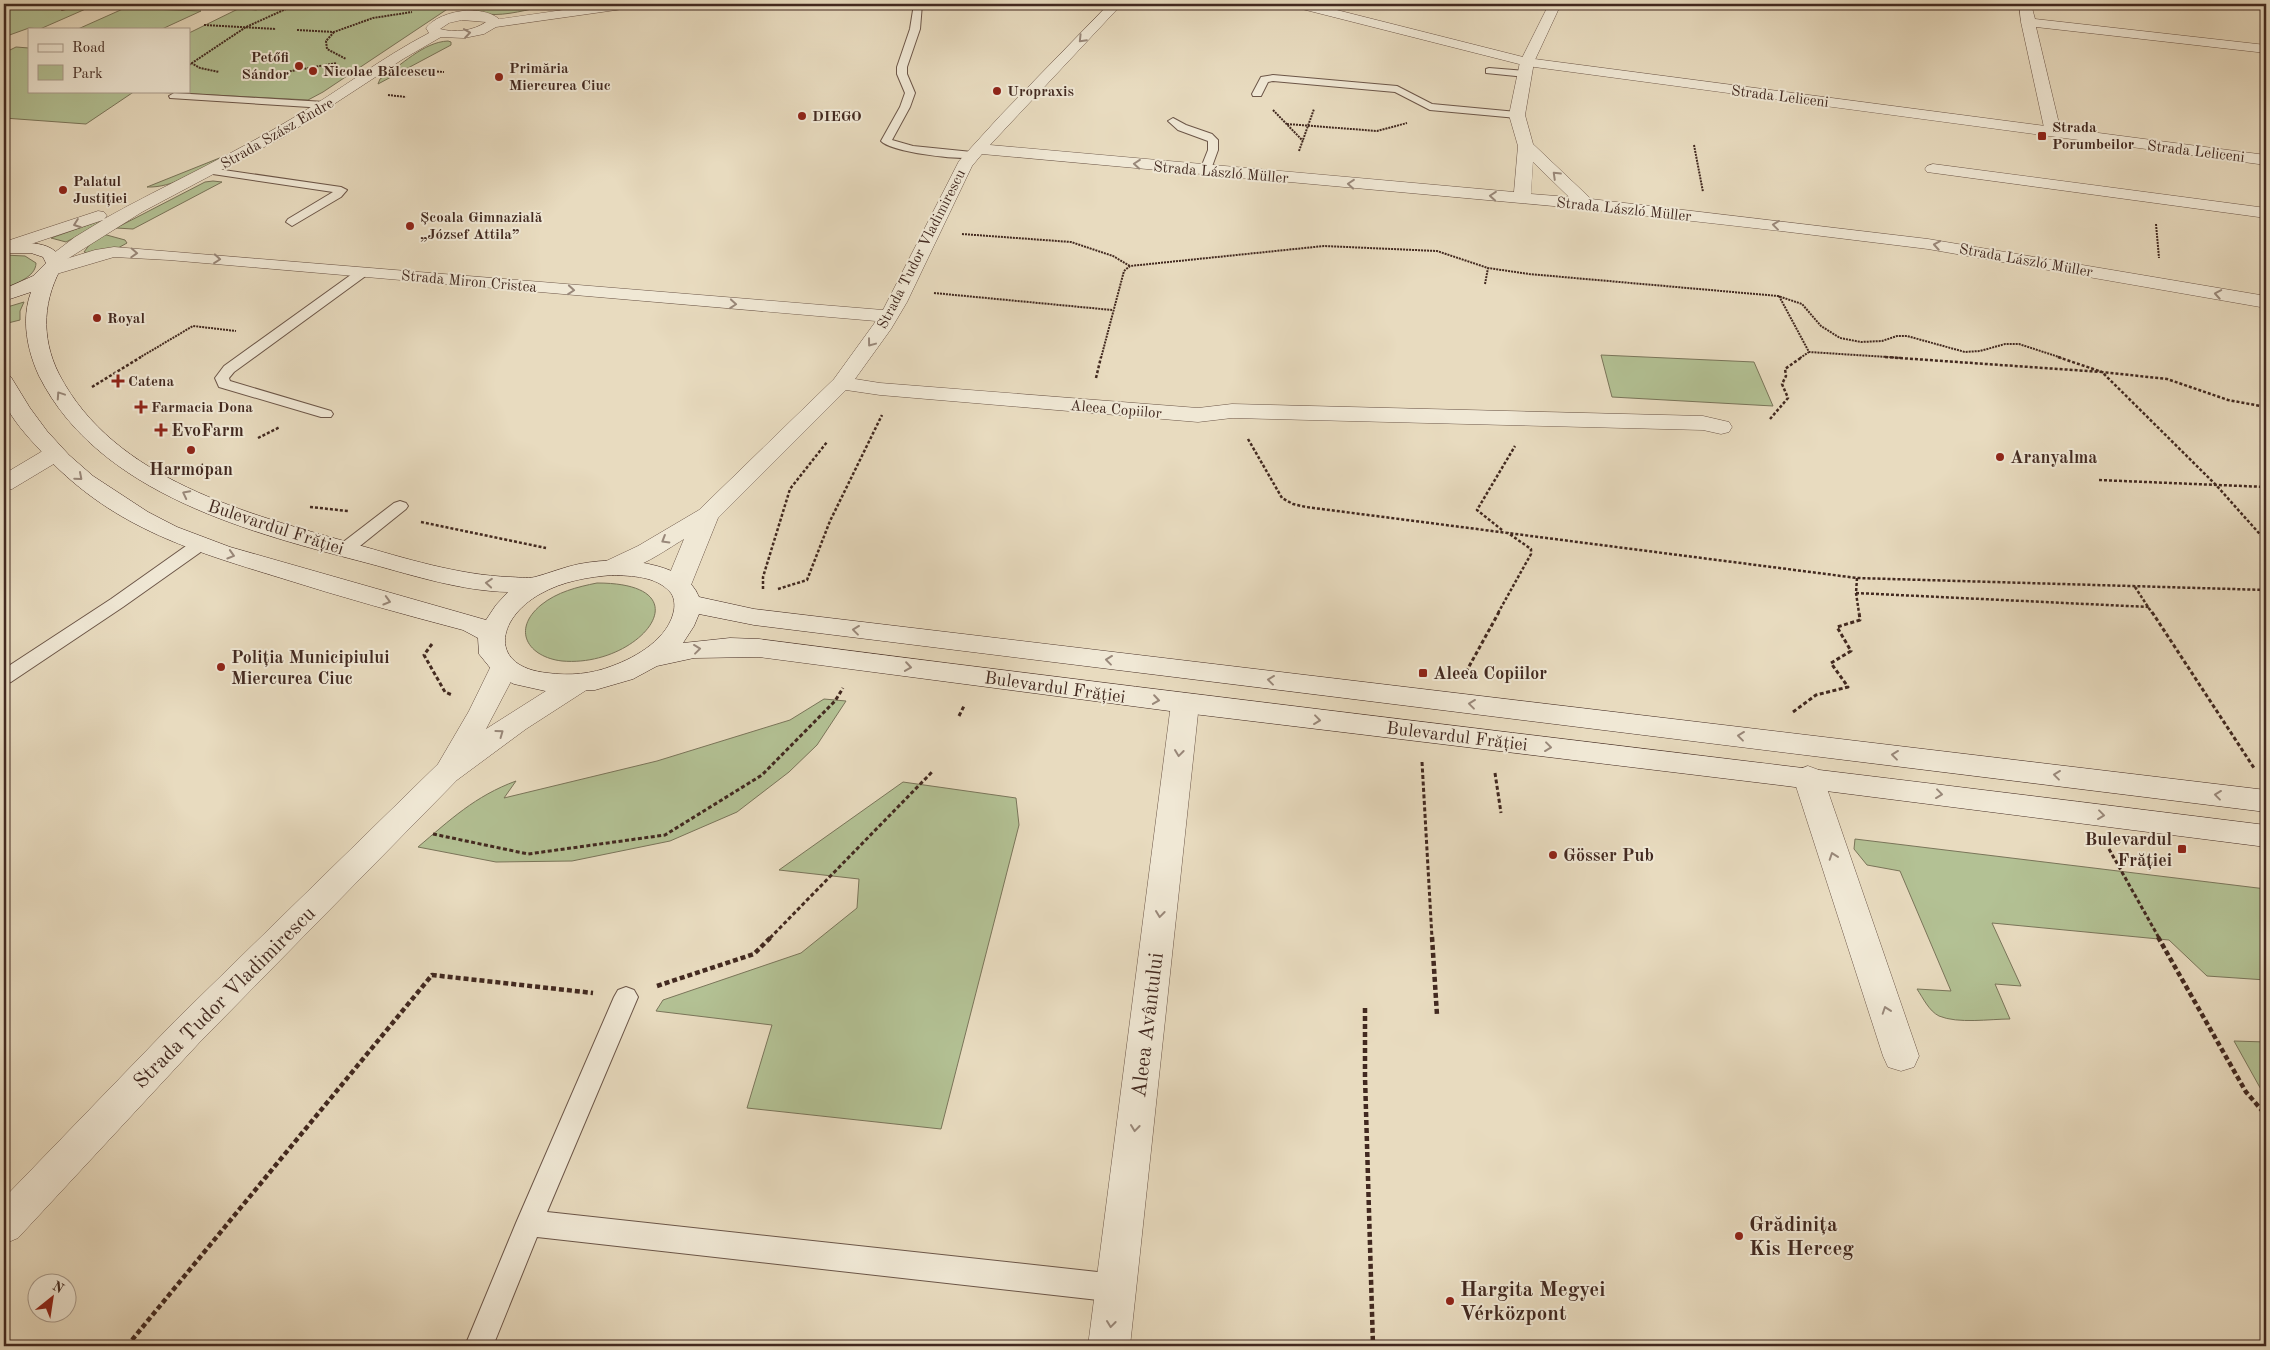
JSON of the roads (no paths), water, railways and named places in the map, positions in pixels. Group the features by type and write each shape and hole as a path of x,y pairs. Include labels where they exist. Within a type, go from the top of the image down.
{"street":[{"path":"454,4 453,11 457,17"},
{"path":"559,4 490,21 486,28 470,33 439,33 433,29 435,25 457,17 490,21 630,4"},
{"path":"601,4 616,6"},
{"name":"Strada Tudor Vladimirescu","path":"613,567 647,551 707,515 841,383 889,316 965,164 1116,4"},
{"name":"Strada Leliceni","path":"1298,4 1527,68 2266,160"},
{"path":"1522,198 1526,146 1518,116 1527,68 1555,4"},
{"path":"2024,4 2053,132"},
{"path":"2028,22 2266,49"},
{"name":"Strada Szász Endre","path":"52,267 76,244 210,171 325,105 398,56 439,33"},
{"path":"1526,146 1586,204"},
{"name":"Strada László Müller","path":"975,152 1522,198 1708,217 1928,244 2266,302"},
{"path":"1933,169 2266,213"},
{"name":"Strada Szász Endre","path":"4,248 74,226 188,182"},
{"path":"4,248 44,250 51,254 52,267 35,282 4,295"},
{"name":"Strada Miron Cristea","path":"52,267 114,252 889,316"},
{"name":"Bulevardul Frăției","path":"52,267 35,310 37,344 48,375 66,403 88,431 135,466 202,502 246,521 344,550 484,583 538,586"},
{"path":"4,381 16,405 54,454 84,482 134,514 199,544 319,582 472,624 491,634"},
{"name":"Aleea Copiilor","path":"841,383 1198,415 1232,411 1703,423 1721,427"},
{"path":"4,484 54,454"},
{"name":"Strada Tudor Vladimirescu","path":"682,594 684,565 707,515"},
{"path":"613,567 639,569 660,575 682,594 686,615 681,627 668,644 649,659 628,670 603,679 578,683 549,683 523,678 504,668 492,652 491,634 500,616 515,600 538,586 562,575 587,569 613,567"},
{"name":"Bulevardul Frăției","path":"682,594 1449,701 2266,801"},
{"name":"Bulevardul Frăției","path":"649,659 694,649 759,648 1185,704 1808,777 2266,836"},
{"name":"Strada Tudor Vladimirescu","path":"447,772 483,711 504,668"},
{"name":"Strada Tudor Vladimirescu","path":"4,1225 187,1032 447,772 516,722 578,683"},
{"name":"Aleea Avântului","path":"1109,1346 1185,704"},
{"path":"1808,777 1902,1056"}],"lane":[{"path":"918,4 915,30 902,67 902,74 910,93 905,107 886,141 891,145 903,148 975,152"},
{"path":"1489,71 1527,68"},
{"path":"1257,94 1264,79 1273,78 1397,89 1430,107 1478,109 1518,116"},
{"path":"174,96 325,105"},
{"path":"1173,121 1179,128 1209,136 1213,140 1213,150 1206,170"},
{"path":"210,171 341,190 337,195 292,222"},
{"path":"326,414 224,384 222,378 228,369 363,272"},
{"path":"344,550 400,506"},
{"path":"4,678 117,603 199,544"},
{"path":"479,1346 529,1223 626,997"},
{"path":"529,1223 1116,1288"}],"place":[{"name":"Petőfi Sándor","path":"299,66"},
{"name":"Nicolae Bălcescu","path":"313,71"},
{"name":"Primăria Miercurea Ciuc","path":"499,77"},
{"name":"Uropraxis","path":"997,91"},
{"name":"DIEGO","path":"802,116"},
{"name":"Strada Porumbeilor","path":"2042,136"},
{"name":"Palatul Justiției","path":"63,190"},
{"name":"Școala Gimnazială „József Attila”","path":"410,226"},
{"name":"Royal","path":"97,318"},
{"name":"Catena","path":"118,381"},
{"name":"Farmacia Dona","path":"141,407"},
{"name":"EvoFarm","path":"161,430"},
{"name":"Harmopan","path":"191,450"},
{"name":"Aranyalma","path":"2000,457"},
{"name":"Poliția Municipiului Miercurea Ciuc","path":"221,667"},
{"name":"Aleea Copiilor","path":"1423,673"},
{"name":"Bulevardul Frăției","path":"2182,849"},
{"name":"Gösser Pub","path":"1553,855"},
{"name":"Grădinița Kis Herceg","path":"1739,1236"},
{"name":"Hargita Megyei Vérközpont","path":"1450,1301"}]}
